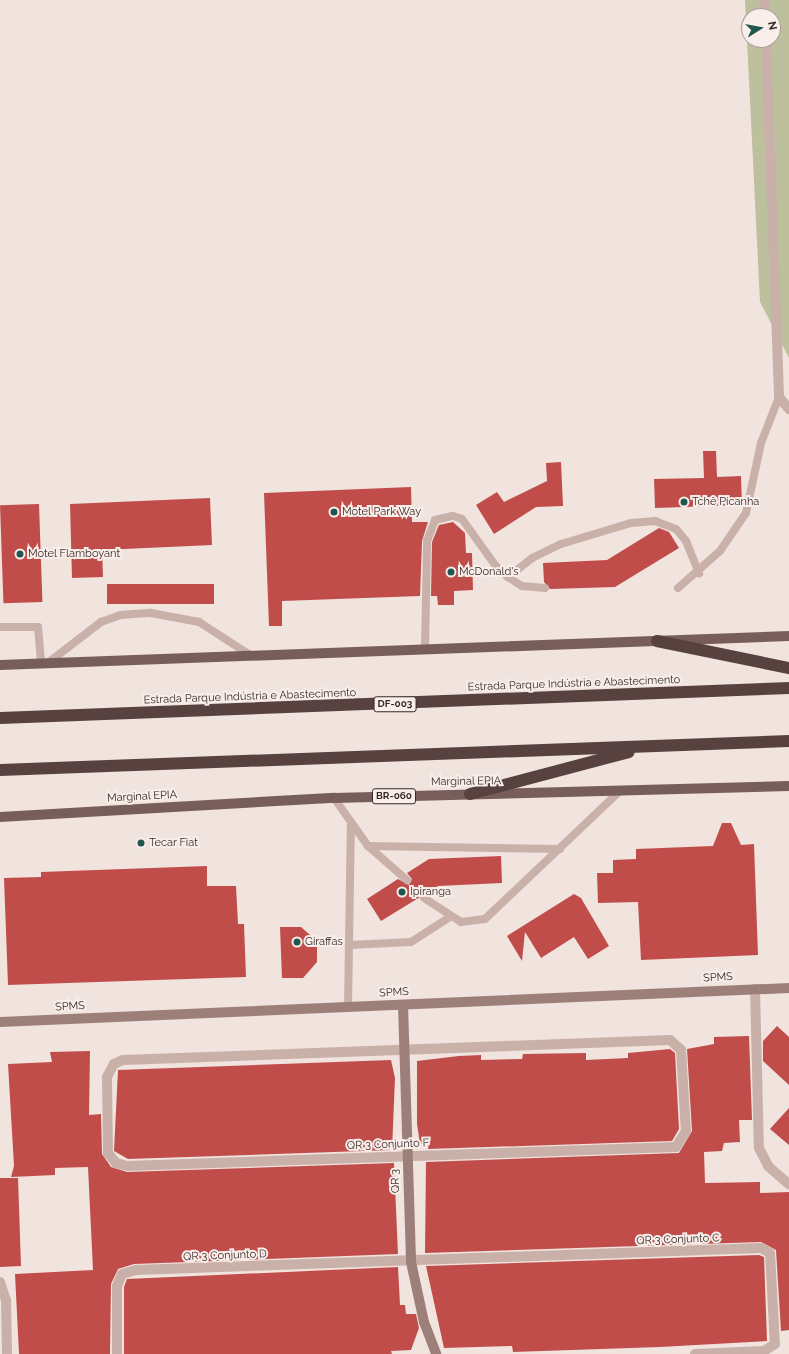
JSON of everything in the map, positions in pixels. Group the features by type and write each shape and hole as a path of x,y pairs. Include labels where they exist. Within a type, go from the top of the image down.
{"highway":[{"path":"657,641 789,668"},
{"name":"Estrada Parque Indústria e Abastecimento","path":"0,718 789,688"},
{"path":"0,770 789,741"},
{"path":"470,794 652,746"}],"main road":[{"path":"0,665 45,662 789,636"},
{"name":"Marginal EPIA","path":"0,817 334,798 619,792 789,786"}],"street":[{"path":"766,48 779,397 789,409"},
{"name":"SPMS","path":"0,1022 789,988"},
{"path":"755,989 759,1148 768,1166 789,1184"},
{"name":"QR 3","path":"403,1004 411,1262 424,1322 436,1354"},
{"name":"QR 3 Conjunto F","path":"674,1041 681,1050 686,1131 676,1146 407,1156 127,1166 112,1159 107,1144 107,1077 114,1064 123,1060 405,1052 674,1041"},
{"name":"QR 3 Conjunto C","path":"411,1262 765,1250 772,1257 775,1344 764,1351 695,1354"},
{"name":"QR 3 Conjunto D","path":"117,1354 117,1286 122,1274 127,1272 411,1262"},
{"path":"0,1282 6,1300 7,1354"}],"lane":[{"path":"678,588 699,573 733,537 746,513 761,442 779,397"},
{"path":"425,649 427,541 435,520 453,516 462,519 492,561 508,577 522,586 546,588"},
{"path":"508,577 532,558 561,544 631,523 655,521 676,529 686,541 699,573"},
{"path":"0,627 38,627 45,662 101,622 120,615 151,613 199,622 250,655"},
{"path":"424,898 450,917 461,922 485,919 619,792"},
{"path":"334,798 368,846 407,880"},
{"path":"348,1007 351,824"},
{"path":"368,846 560,849"},
{"path":"349,945 411,942 450,917"}],"green space":[{"path":"745,0 789,0 789,358 760,302 747,48 781,48 781,8 745,8"}],"building":[{"path":"703,451 716,451 717,477 741,476 742,505 655,508 654,479 704,478"},
{"path":"561,462 563,506 536,507 494,534 476,505 497,492 504,502 547,481 546,463"},
{"path":"411,487 412,522 428,522 422,541 420,596 282,601 282,626 269,626 264,493"},
{"path":"210,498 212,545 102,550 103,577 72,578 70,504"},
{"name":"Motel Flamboyant","path":"39,504 42,602 3,603 0,505"},
{"name":"McDonald's","path":"453,522 465,533 466,553 472,553 473,590 454,591 454,605 438,605 437,596 431,596 432,542 439,525"},
{"path":"659,528 669,532 679,548 615,587 550,589 544,582 543,563 607,560"},
{"path":"107,584 214,584 214,604 107,604"},
{"path":"722,823 731,823 741,845 754,844 758,955 641,960 638,902 598,903 597,873 613,873 613,860 636,859 636,849 713,846"},
{"name":"Ipiranga","path":"501,856 502,883 438,886 381,921 367,899 398,879 409,885 412,879 407,873 429,859"},
{"path":"207,866 207,886 236,886 238,924 244,924 246,977 8,985 4,878 41,877 41,872"},
{"path":"574,894 581,898 609,946 588,959 574,937 541,958 525,932 522,961 507,936"},
{"path":"280,927 301,927 317,941 317,962 303,978 282,978"},
{"path":"777,1026 789,1037 789,1085 763,1061 763,1041"},
{"path":"749,1036 752,1120 739,1120 740,1142 724,1143 722,1151 704,1152 705,1183 760,1182 760,1193 789,1192 789,1330 781,1331 776,1250 761,1242 425,1253 426,1162 679,1153 692,1131 687,1049 714,1044 714,1037"},
{"path":"670,1049 675,1053 679,1129 672,1141 428,1149 429,1144 420,1144 417,1124 417,1061 459,1056 481,1055 481,1060 522,1059 523,1054 586,1053 586,1060 628,1058 628,1053"},
{"path":"90,1051 89,1115 101,1114 102,1154 111,1167 127,1172 394,1163 398,1254 134,1264 118,1269 111,1284 110,1354 19,1354 15,1274 93,1270 88,1167 55,1168 55,1175 11,1177 14,1166 8,1064 52,1062 50,1052"},
{"path":"391,1060 395,1078 392,1150 128,1159 114,1151 118,1070"},
{"path":"789,1108 789,1145 770,1129"},
{"path":"0,1178 18,1178 21,1266 0,1267"},
{"path":"759,1255 764,1257 767,1341 660,1347 513,1352 512,1346 444,1348 426,1266"},
{"path":"398,1267 400,1305 405,1305 406,1314 416,1314 419,1328 411,1350 391,1351 392,1354 124,1354 124,1287 127,1279"}],"place":[{"name":"Tchê Picanha","path":"684,502"},
{"name":"Motel Park Way","path":"334,512"},
{"name":"Motel Flamboyant","path":"20,554"},
{"name":"McDonald's","path":"451,572"},
{"name":"Tecar Fiat","path":"141,843"},
{"name":"Ipiranga","path":"402,892"},
{"name":"Giraffas","path":"297,942"}]}
